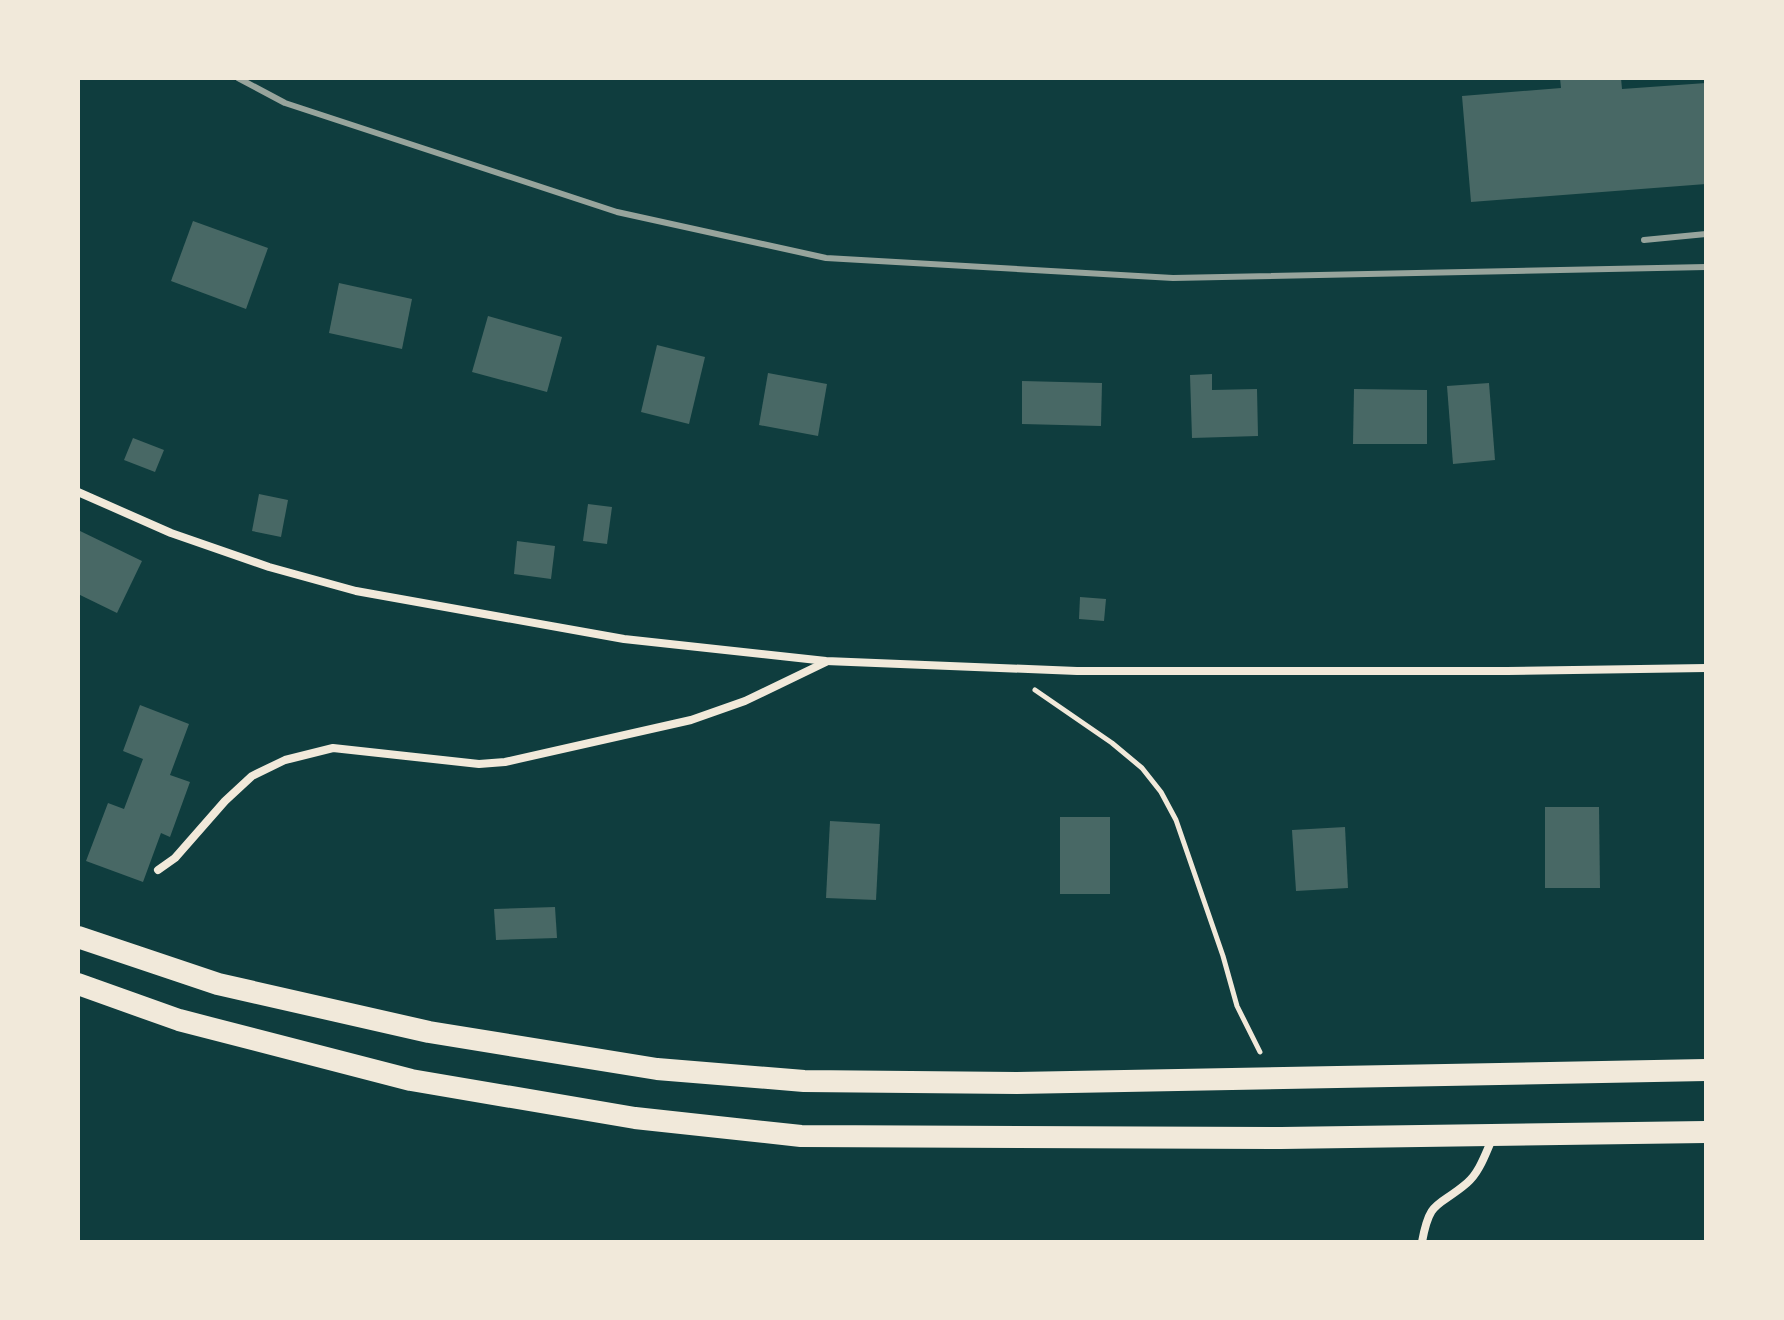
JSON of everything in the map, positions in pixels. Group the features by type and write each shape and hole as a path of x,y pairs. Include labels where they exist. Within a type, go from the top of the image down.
{"highway":[{"path":"78,937 218,984 429,1032 657,1069 804,1081 1017,1083 1706,1070"},
{"path":"78,984 179,1020 411,1080 635,1118 786,1134 1281,1138 1706,1132"}],"street":[{"path":"78,492 171,533 269,567 356,591 624,639 826,661 1093,671 1706,668"},
{"path":"158,870 175,858 225,801 252,776 285,760 333,748 479,764 505,762 691,720 745,701 826,661"},
{"path":"1422,1242 1428,1218 1437,1203 1468,1182 1493,1135"}],"path":[{"path":"1001,668 1112,743 1142,768 1161,792 1176,820 1237,1006 1275,1077"}],"building":[{"path":"1560,78 1621,78 1622,89 1706,83 1706,184 1471,202 1462,96 1561,88"},
{"path":"193,221 268,248 246,309 171,281"},
{"path":"339,283 412,299 402,349 329,333"},
{"path":"488,316 562,337 547,392 472,372"},
{"path":"657,345 705,357 689,424 641,412"},
{"path":"768,373 827,384 818,436 759,425"},
{"path":"1212,374 1212,390 1257,389 1258,436 1192,438 1190,375"},
{"path":"1022,381 1102,383 1101,426 1022,424"},
{"path":"1489,383 1495,460 1453,464 1447,386"},
{"path":"1354,389 1427,390 1427,444 1353,444"},
{"path":"133,438 164,450 155,472 124,460"},
{"path":"259,494 288,500 281,537 252,531"},
{"path":"588,504 612,507 607,544 583,541"},
{"path":"78,530 142,561 117,613 78,594"},
{"path":"517,541 555,546 551,579 514,574"},
{"path":"1080,597 1106,599 1104,621 1079,619"},
{"path":"140,705 189,724 170,775 190,782 170,837 161,833 143,882 86,861 108,803 124,809 143,759 123,751"},
{"path":"1545,807 1599,807 1600,888 1545,888"},
{"path":"1060,817 1110,817 1110,894 1060,894"},
{"path":"830,821 880,824 876,900 826,898"},
{"path":"1345,827 1348,888 1296,891 1292,830"},
{"path":"555,907 557,938 496,940 494,909"}],"railway":[{"path":"238,78 285,103 617,212 826,258 1173,278 1706,267"},
{"path":"1644,240 1706,234"}]}
